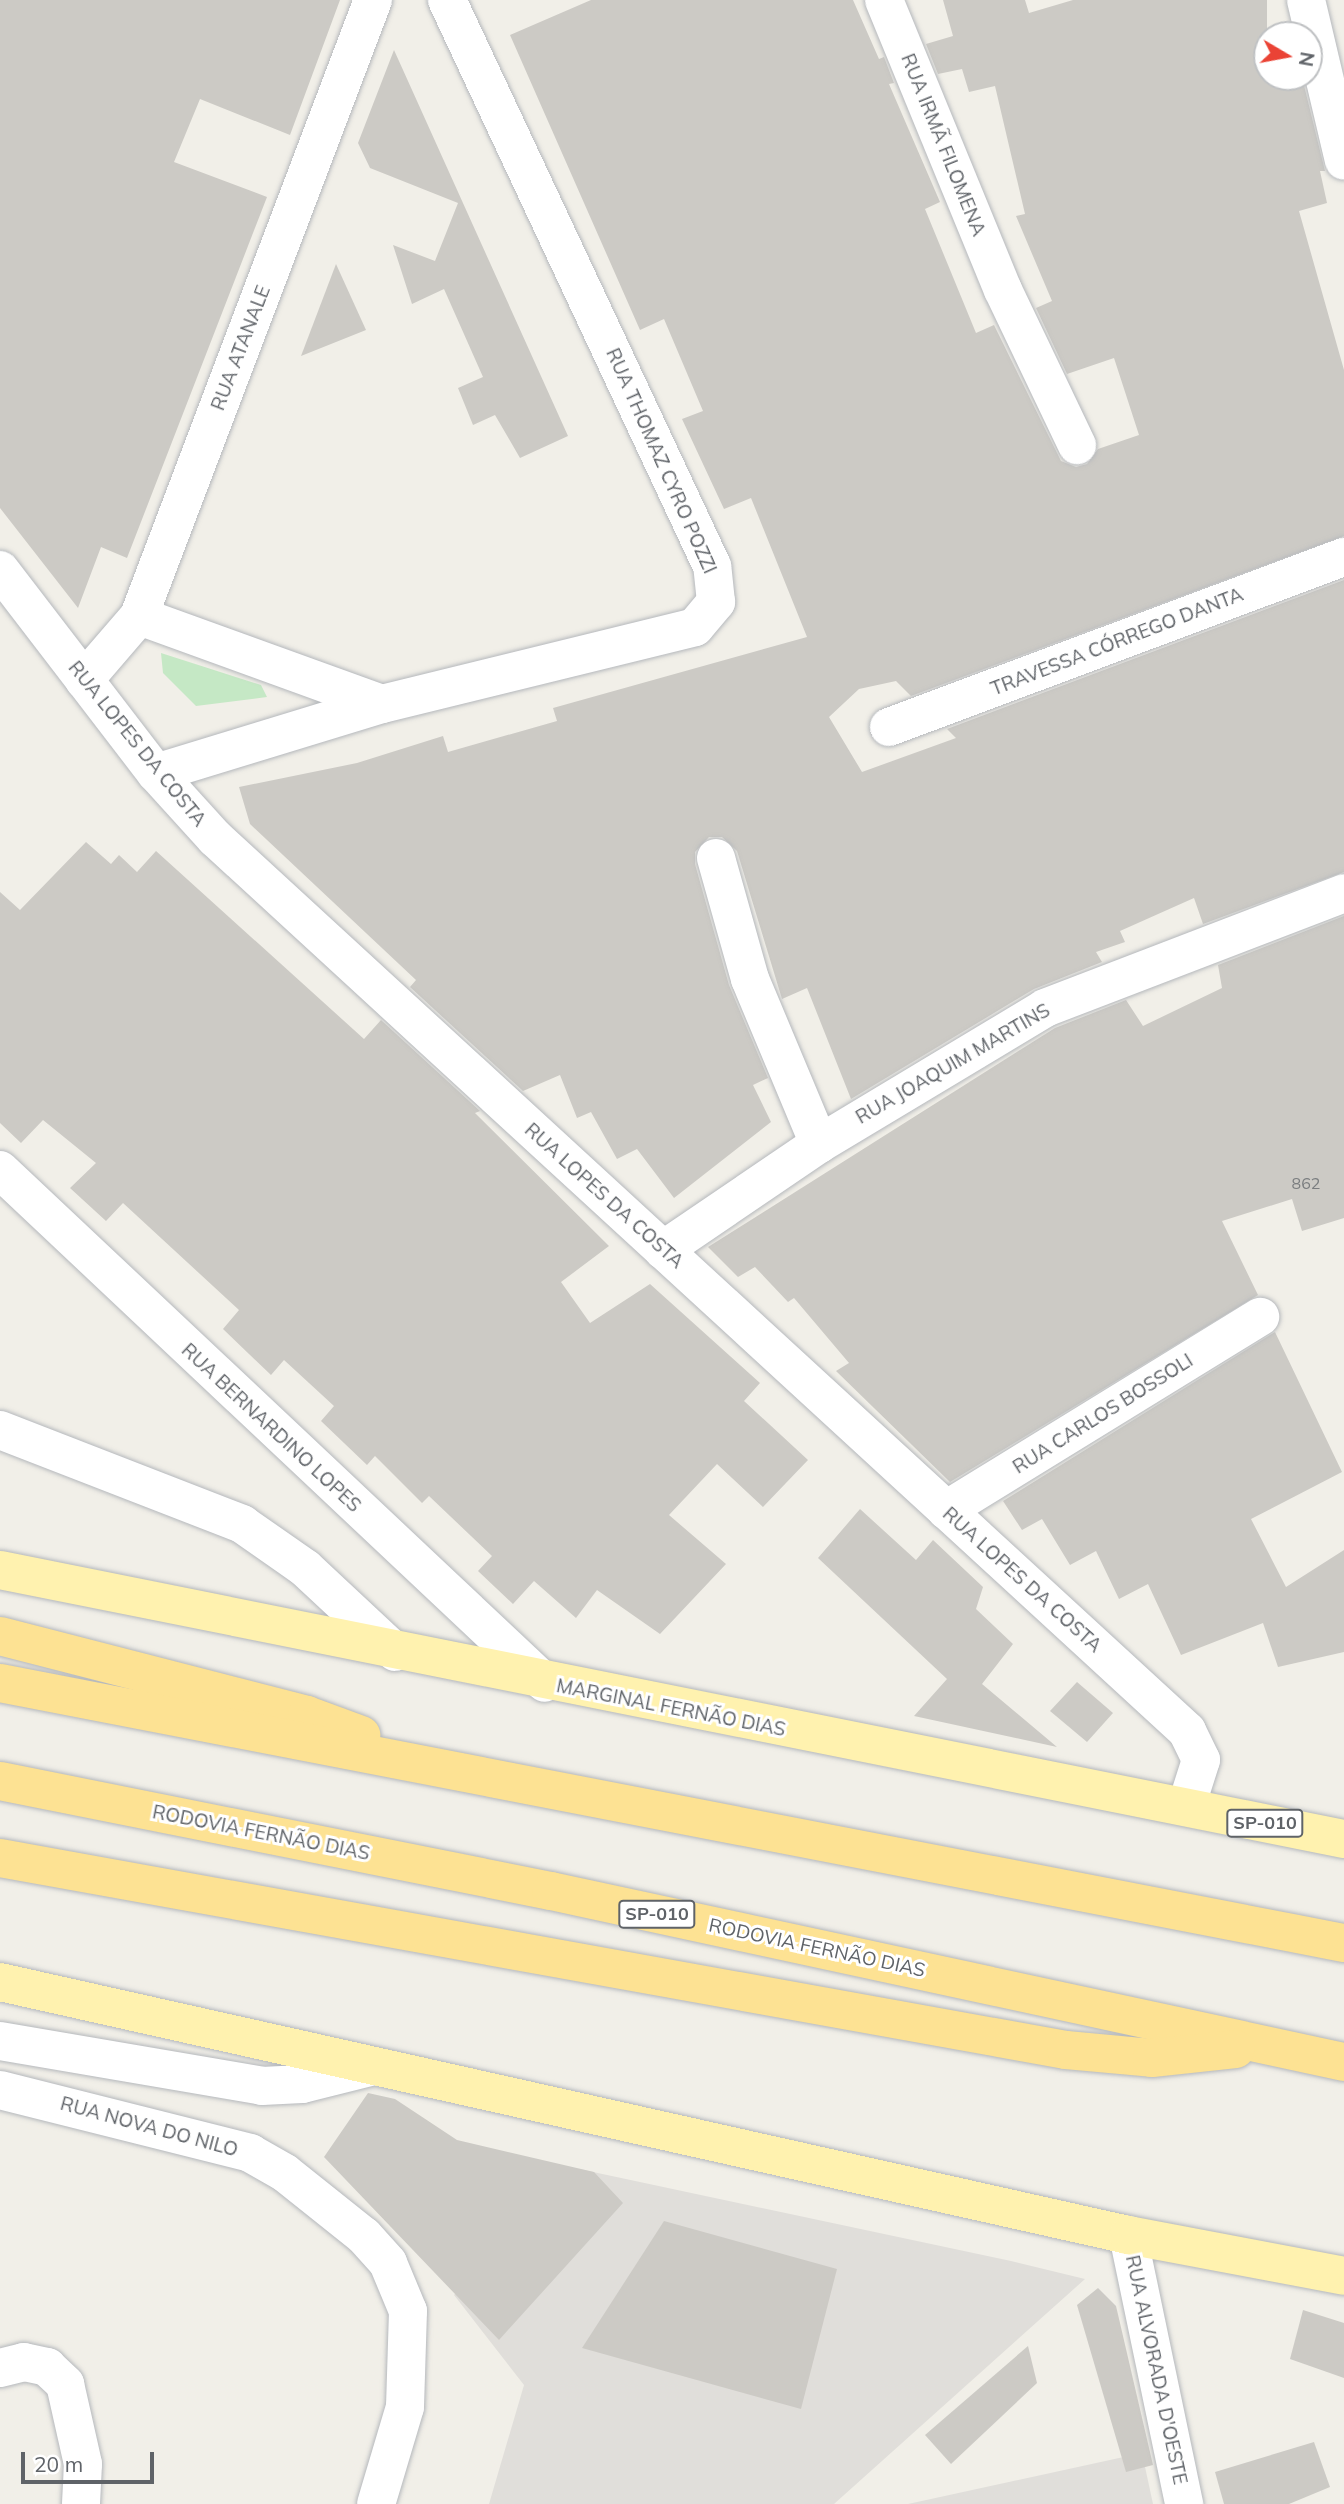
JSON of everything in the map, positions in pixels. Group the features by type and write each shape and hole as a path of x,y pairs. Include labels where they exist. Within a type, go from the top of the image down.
{"highway":[{"path":"0,1636 307,1715 464,1774"},
{"path":"0,1683 1338,1942"},
{"name":"RODOVIA FERNÃO DIAS","path":"0,1781 1328,2059"},
{"path":"0,1858 1066,2050 1152,2058 1266,2045"}],"main road":[{"name":"MARGINAL FERNÃO DIAS","path":"0,1570 545,1683 1344,1839"},
{"path":"0,1982 1129,2235 1344,2276"}],"street":[{"name":"RUA ATANALE","path":"83,680 139,616 373,0"},
{"name":"RUA THOMAZ CYRO POZZI","path":"156,773 383,704 695,627 718,591 447,0"},
{"name":"RUA IRMÃ FILOMENA","path":"884,0 1003,290 1077,445"},
{"path":"1306,0 1344,161"},
{"name":"TRAVESSA CÓRREGO DANTA","path":"889,727 1344,557"},
{"name":"RUA LOPES DA COSTA","path":"0,570 156,773 215,838 1187,1731 1201,1760 1186,1807"},
{"path":"139,616 383,704"},
{"path":"716,858 750,979 819,1144"},
{"name":"RUA JOAQUIM MARTINS","path":"663,1250 819,1144 1045,1008 1344,893"},
{"name":"RUA BERNARDINO LOPES","path":"0,1170 545,1683"},
{"name":"RUA CARLOS BOSSOLI","path":"946,1510 1261,1317"},
{"path":"0,1430 243,1524 305,1568 395,1652"},
{"path":"0,2041 262,2086 302,2084 374,2066"},
{"name":"RUA NOVA DO NILO","path":"0,2090 250,2153 285,2173 364,2236 388,2263 408,2311 405,2407 376,2504"},
{"name":"RUA ALVORADA D'OESTE","path":"1129,2235 1184,2504"},
{"path":"0,2368 36,2364 65,2384 83,2464 81,2504"}],"shaded area":[{"path":"579,2169 1085,2279 834,2504 489,2504 524,2385 454,2295"},
{"path":"1142,2453 1153,2504 908,2504"}],"green space":[{"path":"161,653 261,685 267,697 196,706 163,673"}],"building":[{"path":"0,0 340,0 290,135 200,99 174,162 267,197 127,558 101,547 78,608 0,508"},
{"path":"591,0 853,0 879,59 884,57 894,83 889,84 940,202 925,209 976,333 994,325 1061,461 1076,467 1087,464 1098,449 1139,435 1114,358 1067,374 1036,308 1052,301 1016,216 1025,214 995,86 969,92 962,69 938,74 926,44 953,36 943,0 1025,0 1029,13 1073,0 1267,0 1267,21 1253,21 1253,91 1305,91 1325,171 1320,171 1327,203 1299,211 1344,370 1344,536 911,696 896,681 859,689 829,717 862,772 956,738 947,729 1344,580 1344,872 1203,924 1194,898 1120,931 1125,942 1096,952 1102,962 1034,989 851,1099 807,988 782,999 737,851 722,837 709,837 695,852 695,864 729,985 768,1078 753,1085 771,1122 674,1198 637,1149 617,1159 591,1112 577,1118 560,1075 523,1091 410,987 416,980 250,824 239,787 357,763 443,736 448,752 557,721 553,708 807,637 751,498 724,509 682,419 703,411 664,319 640,330 510,35"},
{"path":"394,50 568,436 520,458 495,415 473,425 458,388 483,377 444,289 412,304 393,245 435,261 458,203 370,168 358,143"},
{"path":"336,264 366,330 301,356"},
{"path":"86,842 111,864 119,855 137,872 156,851 364,1039 381,1020 480,1111 475,1113 609,1246 561,1282 590,1323 650,1284 760,1383 744,1401 808,1460 763,1507 717,1464 669,1515 726,1564 660,1634 597,1590 576,1618 534,1581 513,1604 478,1571 492,1556 429,1496 422,1503 375,1456 367,1465 321,1421 334,1406 284,1360 271,1375 223,1329 239,1310 123,1203 106,1221 70,1188 96,1163 43,1120 21,1143 0,1123 0,892 20,910"},
{"path":"1344,916 1344,1218 1302,1231 1292,1199 1222,1221 1258,1295 950,1482 836,1371 849,1363 794,1298 788,1302 755,1267 738,1277 708,1247 1055,1028 1126,1000 1143,1026 1222,988 1218,965"},
{"path":"1275,1332 1342,1472 1251,1519 1286,1587 1344,1550 1344,1652 1278,1667 1263,1623 1181,1655 1148,1584 1119,1599 1096,1551 1070,1565 1042,1519 1022,1530 1003,1501"},
{"path":"860,1509 916,1560 933,1540 983,1587 976,1609 1013,1644 982,1684 1057,1747 914,1716 947,1679 818,1558"},
{"path":"1077,1682 1113,1713 1087,1742 1050,1711"},
{"path":"368,2093 395,2099 457,2140 594,2172 623,2203 499,2340 324,2157"},
{"path":"664,2221 837,2269 801,2409 582,2348"},
{"path":"1098,2288 1116,2306 1153,2465 1126,2472 1077,2305"},
{"path":"1303,2310 1344,2323 1344,2378 1290,2359"},
{"path":"1028,2346 1037,2383 951,2464 925,2435"},
{"path":"1314,2442 1330,2487 1289,2504 1224,2504 1215,2472"}]}
